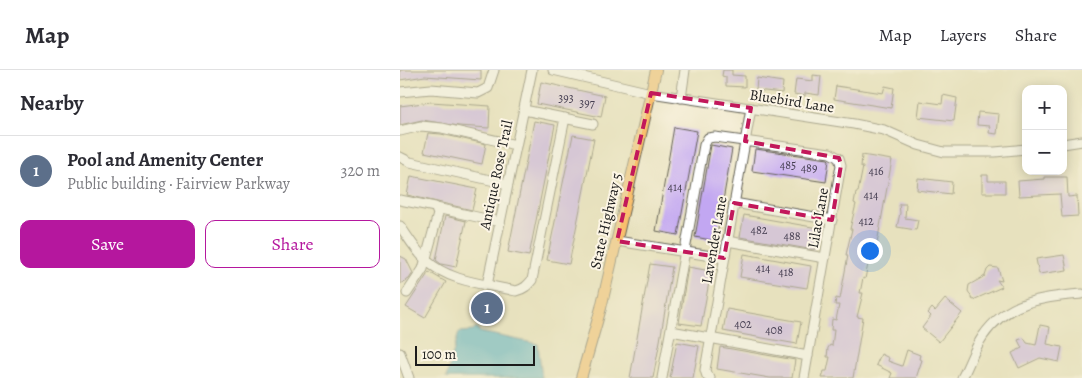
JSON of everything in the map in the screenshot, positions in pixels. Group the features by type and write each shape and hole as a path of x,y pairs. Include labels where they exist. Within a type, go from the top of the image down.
{"main road":[{"name":"State Highway 5","path":"581,378 592,343 617,241 656,70"}],"street":[{"path":"400,92 431,89 478,93 488,88 494,70"},
{"name":"Antique Rose Trail","path":"488,285 532,70"},
{"name":"Bluebird Lane","path":"553,70 651,93 884,130 918,145 944,152 995,152 1022,149"},
{"path":"680,98 685,70"},
{"name":"Lavender Lane","path":"708,377 705,370 710,338 751,108"},
{"path":"524,110 593,124"},
{"path":"400,226 426,260 435,267 455,277 516,291 522,289 532,280 565,118"},
{"path":"400,131 421,126 442,128 516,145"},
{"path":"662,378 704,145 708,138 715,137 745,141"},
{"name":"Lilac Lane","path":"745,141 830,153 838,158 841,165 804,378"},
{"path":"1067,143 1082,141"},
{"path":"400,157 410,162 508,184"},
{"path":"400,200 500,222"},
{"path":"734,203 832,220"},
{"path":"407,293 426,260 438,214 436,208"},
{"path":"617,241 724,258"},
{"path":"728,241 825,258"},
{"path":"962,378 982,336 1009,311 1032,301 1055,296 1082,294"},
{"path":"671,331 808,356"},
{"path":"400,353 409,378"}],"highlighted area":[{"path":"651,93 751,108 745,141 839,158 841,165 832,220 734,203 724,258 617,241"}],"water":[{"path":"477,327 480,332 538,344 542,378 446,378 459,332 473,331"}],"building":[{"path":"400,70 481,70 481,80 425,76 400,80"},
{"path":"723,70 732,70 732,75 745,76 745,87 726,86 726,77 722,76"},
{"path":"813,75 821,76 819,95 805,93 805,96 794,94 796,79 813,81"},
{"path":"757,78 783,82 782,93 756,90"},
{"path":"541,82 605,96 601,117 537,104"},
{"path":"836,86 883,93 885,86 894,88 891,108 834,99"},
{"path":"943,95 957,98 954,121 918,117 920,101 942,104"},
{"path":"431,102 490,106 489,128 459,126 422,120 400,125 400,106"},
{"path":"978,112 999,114 997,134 989,133 990,126 977,125"},
{"path":"534,121 555,125 529,256 508,252"},
{"path":"674,127 697,131 678,235 656,231"},
{"path":"428,133 486,144 482,164 424,152"},
{"path":"573,135 594,139 569,264 547,260"},
{"path":"711,145 732,149 716,241 695,237"},
{"path":"755,149 828,159 826,182 752,171"},
{"path":"862,155 892,160 874,260 869,259 860,293 863,293 857,317 863,318 853,378 822,378 824,371 827,371 830,357 827,357 828,348 830,345 832,346 834,330 831,330 832,319 836,320 839,305 835,305 836,298 840,299 848,255 846,255 852,229 850,229 856,204 854,203 863,167 861,167"},
{"path":"982,175 988,175 988,181 1005,181 1005,193 982,193"},
{"path":"411,176 477,189 472,210 407,195"},
{"path":"1044,177 1067,177 1068,197 1077,196 1078,216 1062,217 1060,194 1019,196 1018,181 1044,179"},
{"path":"918,178 952,182 951,194 917,190"},
{"path":"899,204 906,204 905,218 918,220 916,230 897,227 900,213"},
{"path":"744,215 818,228 814,250 740,237"},
{"path":"445,216 466,221 456,267 441,264 436,260"},
{"path":"744,254 811,266 807,288 740,277"},
{"path":"1064,255 1067,270 1039,274 1036,259"},
{"path":"400,256 406,259 413,273 409,279 400,284"},
{"path":"650,264 672,267 660,341 653,378 630,378"},
{"path":"688,267 711,271 701,326 679,323"},
{"path":"990,267 998,268 1002,281 997,280 1002,287 973,300 968,291 969,285 985,276"},
{"path":"429,272 446,282 425,318 406,307"},
{"path":"484,297 494,299 490,318 481,316"},
{"path":"945,299 962,313 939,342 922,328 931,316 928,313 932,308 935,311"},
{"path":"727,309 801,322 797,344 723,331"},
{"path":"1040,325 1050,327 1047,344 1062,347 1059,362 1040,358 1019,368 1012,353 1022,348 1018,340 1024,338 1027,343 1036,345"},
{"path":"677,342 699,346 693,378 670,378"},
{"path":"720,347 795,360 792,378 770,378 717,369"},
{"path":"907,350 920,355 919,359 922,360 916,378 890,378 892,373 876,365 881,354 889,358 888,361 902,366"}],"place":[{"name":"Pool and Amenity Center","path":"487,308"}]}
